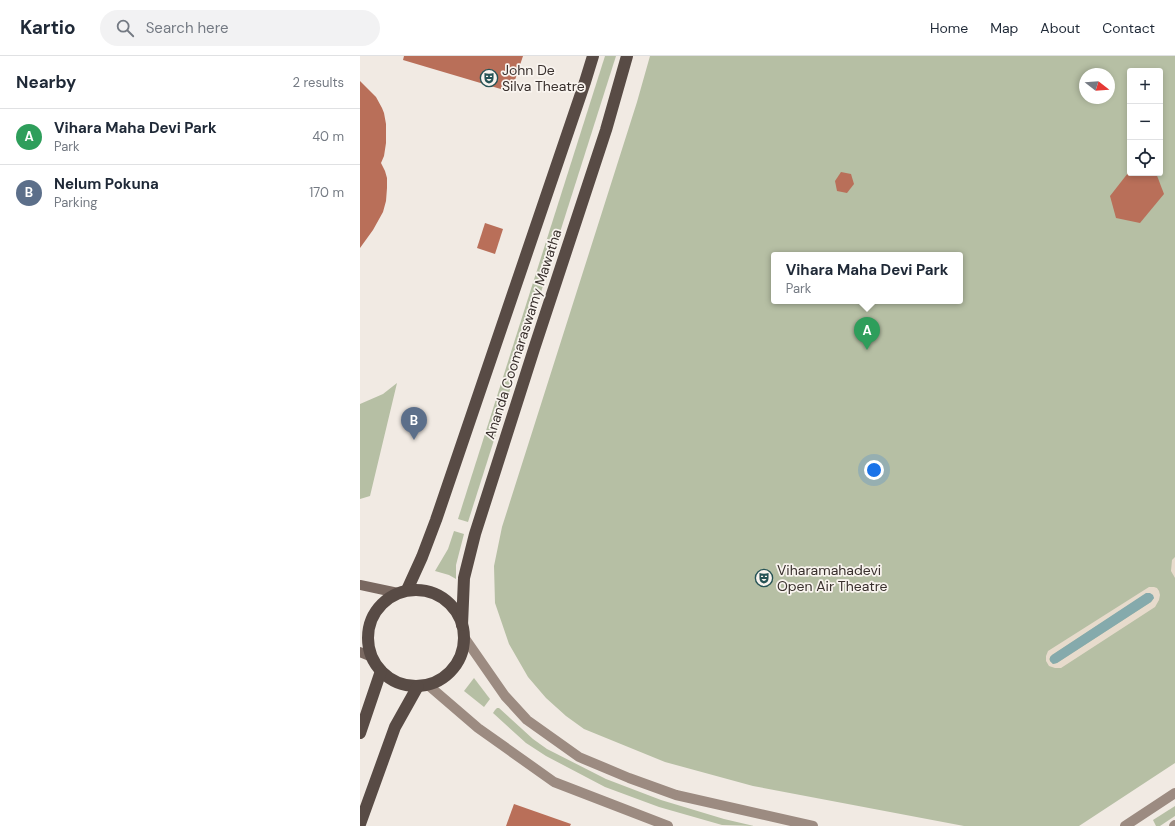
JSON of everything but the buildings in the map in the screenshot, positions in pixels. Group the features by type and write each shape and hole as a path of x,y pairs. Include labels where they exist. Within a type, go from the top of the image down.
{"highway":[{"name":"Ananda Coomaraswamy Mawatha","path":"403,592 422,557 436,520 520,276 593,56"},
{"name":"Ananda Coomaraswamy Mawatha","path":"463,631 464,578 475,534 606,130 627,56"},
{"path":"421,590 435,593 447,601 456,612 463,631 462,653 454,667 442,678 423,685 404,685 392,680 381,671 376,664 372,657 368,642 369,627 375,613 385,601 403,592 421,590"},
{"path":"360,733 381,671"},
{"path":"360,824 395,727 423,685"}],"main road":[{"path":"360,585 403,592"},
{"path":"463,631 505,696 527,720 579,757 629,778 676,795 814,826"},
{"path":"360,652 372,657"},
{"path":"423,685 478,728 554,782 668,826"},
{"path":"1121,826 1175,793"},
{"path":"1125,826 1134,819"}],"green space":[{"path":"605,56 616,56 468,522 458,519"},
{"path":"650,56 1175,56 1175,763 1079,826 964,826 753,786 665,762 584,729 566,716 546,698 528,677 509,644 495,603 494,566 502,527 637,102"},
{"path":"397,383 370,496 360,499 360,404 383,394"},
{"path":"454,531 464,534 456,565 456,579 449,575 435,571 448,549"},
{"path":"474,678 490,699 484,707 464,691"},
{"path":"497,708 499,708 533,739 547,749 606,779 661,800 724,819 754,826 722,825 659,807 605,787 546,756 526,743 493,713"},
{"path":"1175,806 1175,816 1160,826 1156,826 1153,820"}],"shaded area":[{"path":"1175,557 1175,578 1171,571 1172,560"},
{"path":"1149,587 1157,588 1159,591 1159,600 1155,607 1061,668 1049,666 1046,661 1048,651","holes":["1147,593 1154,598 1151,602 1057,663 1053,664 1050,661 1049,659 1052,655"]}],"water":[{"path":"1146,593 1153,595 1154,598 1151,602 1057,663 1053,664 1050,661 1050,657 1052,655"}],"place":[{"name":"John De Silva Theatre","path":"489,78"},
{"name":"Vihara Maha Devi Park","path":"867,350"},
{"name":"Nelum Pokuna","path":"414,440"},
{"name":"Viharamahadevi Open Air Theatre","path":"764,578"}]}
